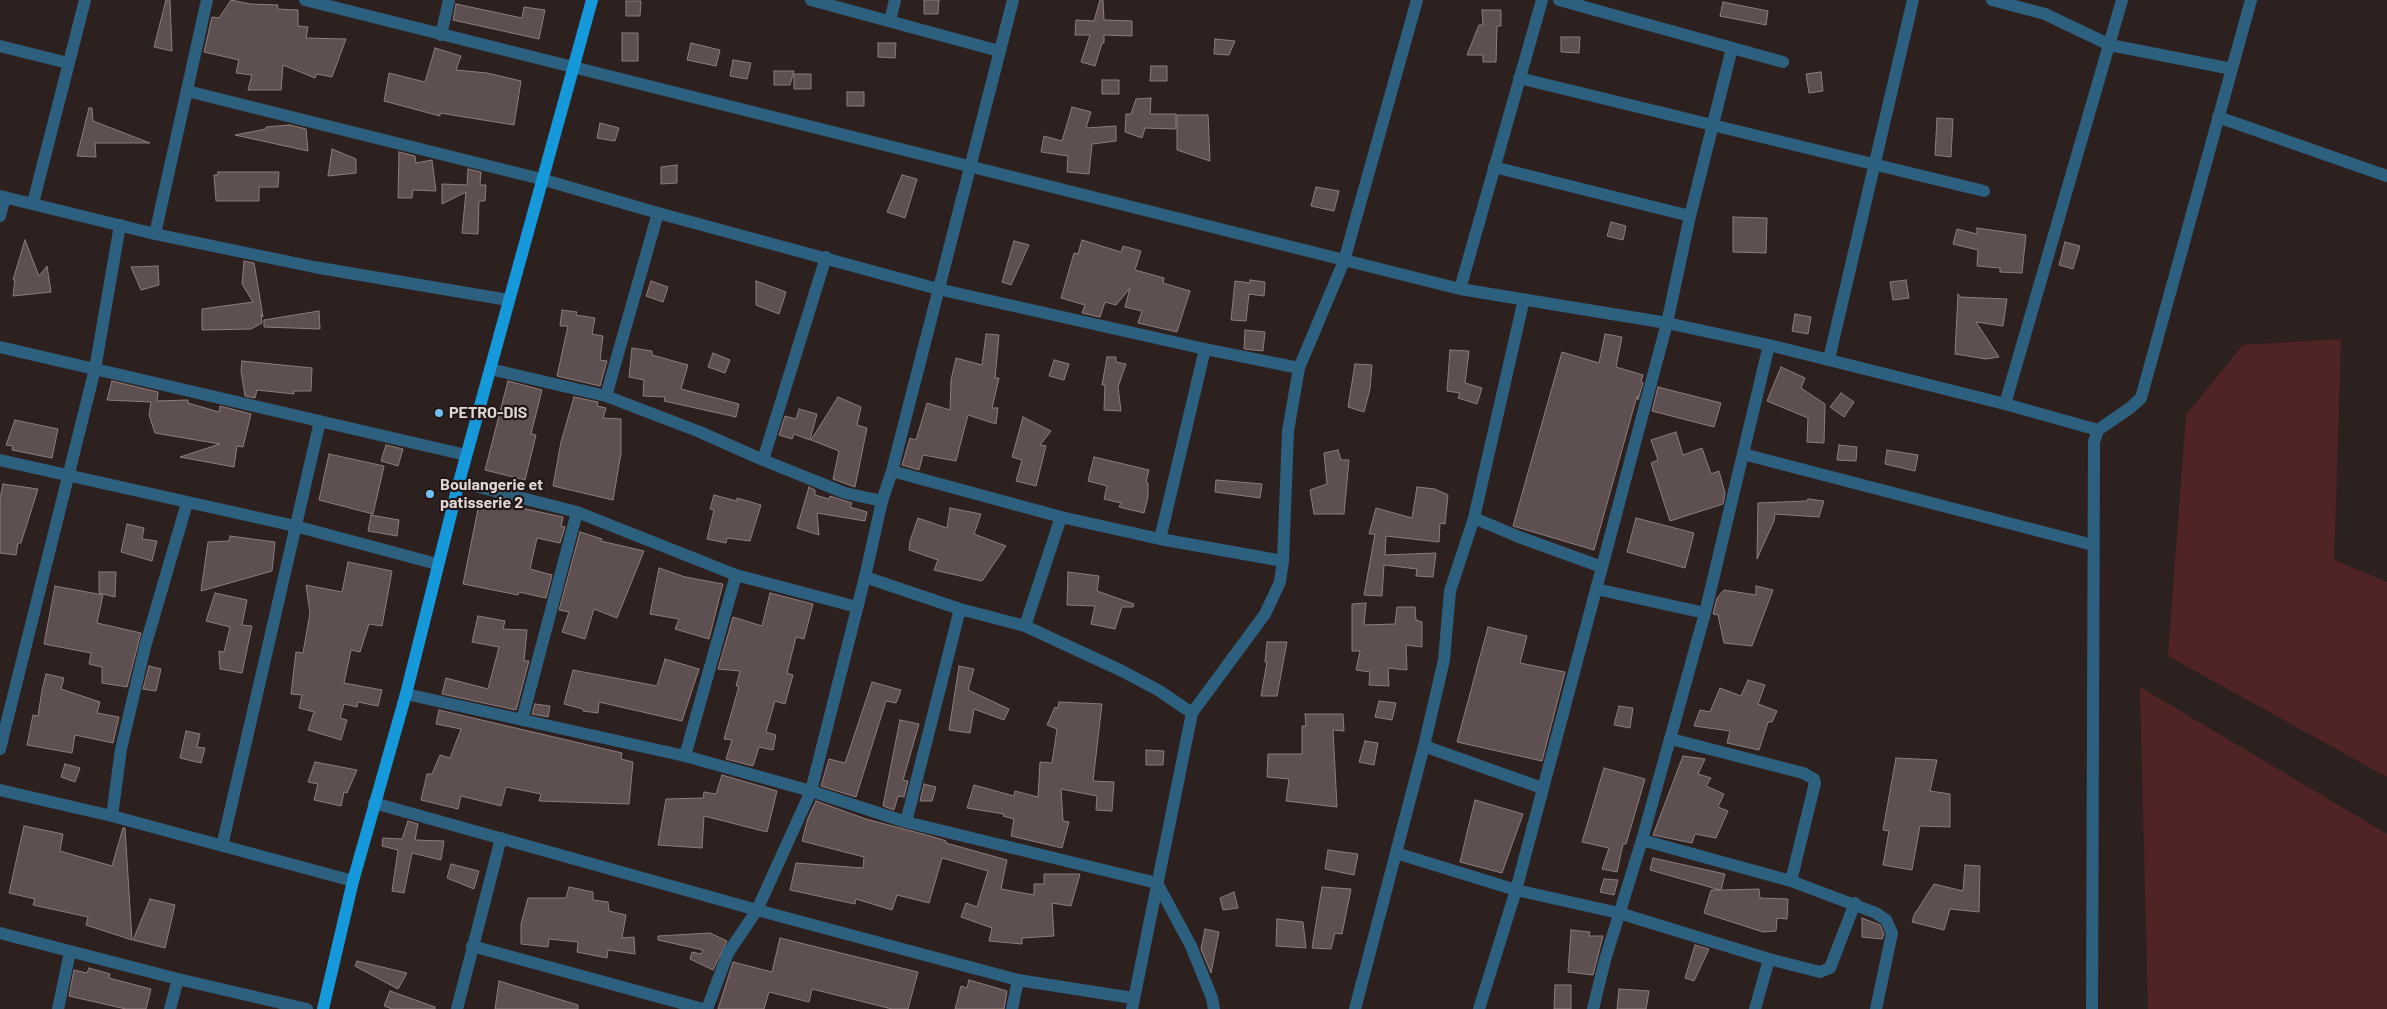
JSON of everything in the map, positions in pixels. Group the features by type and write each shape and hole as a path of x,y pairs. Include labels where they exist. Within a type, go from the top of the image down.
{"main road":[{"path":"323,1009 353,881 406,694 437,564 466,455 572,66 592,0"}],"street":[{"path":"32,203 85,0"},
{"path":"155,234 207,0"},
{"path":"305,0 330,3 441,35 572,66 1460,289 1667,323 1769,345 2005,404 2098,430"},
{"path":"441,35 449,0"},
{"path":"811,0 999,51"},
{"path":"890,21 895,0"},
{"path":"708,1009 728,953 756,910 810,791 865,577 882,501 892,471 1013,0"},
{"path":"374,803 756,910 1018,980 1133,1004 1192,713 1265,614 1280,582 1288,431 1299,368 1344,261 1417,0"},
{"path":"1460,289 1542,0"},
{"path":"1559,0 1783,62"},
{"path":"1829,359 1913,0"},
{"path":"1992,0 2046,14 2110,45 2232,69"},
{"path":"2005,404 2122,0"},
{"path":"2092,1009 2094,442 2098,430 2141,398 2251,0"},
{"path":"0,46 68,63"},
{"path":"1479,1009 1516,890 1667,323 1690,216 1714,127 1732,48"},
{"path":"1519,78 1714,127 1984,191"},
{"path":"188,91 541,179 658,213 826,257 938,289 1205,350 1299,368"},
{"path":"2218,117 2387,176"},
{"path":"1494,167 1690,216"},
{"path":"0,216 2,197 155,234 314,267 508,300"},
{"path":"606,396 658,213"},
{"path":"0,749 95,369 120,225"},
{"path":"763,460 826,257"},
{"path":"1355,1009 1424,746 1444,660 1450,592 1474,518 1524,299"},
{"path":"1593,1009 1619,913 1671,739 1705,613 1769,345"},
{"path":"0,347 466,455"},
{"path":"1160,540 1205,350"},
{"path":"490,369 606,396 700,432 763,460 846,493 882,501"},
{"path":"222,846 320,421"},
{"path":"1743,454 2093,544"},
{"path":"0,460 295,526 437,564"},
{"path":"892,471 1061,517 1160,540 1282,561"},
{"path":"459,482 577,512 736,575 857,607"},
{"path":"112,816 120,749 145,647 187,503"},
{"path":"522,720 577,512"},
{"path":"1025,626 1061,517"},
{"path":"1474,518 1519,537 1602,567"},
{"path":"685,756 736,575"},
{"path":"865,577 960,608 1025,626 1120,670 1158,690 1192,713"},
{"path":"1596,589 1705,613"},
{"path":"906,822 960,608"},
{"path":"406,694 685,756 810,791 906,822 1158,883 1191,946 1212,998 1214,1009"},
{"path":"1671,739 1802,773 1814,779 1815,783 1791,881"},
{"path":"1424,746 1542,788"},
{"path":"0,790 112,816 353,881"},
{"path":"457,1009 501,838"},
{"path":"1642,840 1791,881 1855,904 1881,916 1886,920 1892,933 1876,1009"},
{"path":"1396,853 1516,890 1619,913 1809,970 1828,971 1855,904"},
{"path":"0,932 70,952 307,1009"},
{"path":"472,946 704,1009"},
{"path":"58,1009 70,952"},
{"path":"1754,1009 1769,959"},
{"path":"170,1009 178,979"},
{"path":"1012,1009 1018,980"}],"shaded area":[{"path":"2341,339 2334,560 2387,582 2387,777 2168,656 2186,415 2243,345"},
{"path":"2140,687 2387,834 2387,1009 2148,1009"}],"building":[{"path":"166,0 170,0 172,51 154,47"},
{"path":"231,0 250,4 278,5 277,9 298,10 298,26 308,27 306,38 346,39 332,77 317,74 315,78 283,65 281,90 248,90 252,75 236,73 239,60 204,52 212,17 219,18"},
{"path":"924,0 939,0 938,14 924,14"},
{"path":"1100,0 1103,0 1104,20 1132,21 1132,36 1104,35 1104,43 1102,43 1095,66 1081,62 1090,35 1075,35 1076,20 1094,21"},
{"path":"626,1 641,1 640,16 626,16"},
{"path":"1723,2 1768,11 1766,25 1720,16"},
{"path":"456,4 522,18 524,7 545,10 539,39 453,20"},
{"path":"1482,10 1501,10 1501,26 1497,26 1496,62 1483,62 1483,55 1467,55 1479,25 1483,25"},
{"path":"622,33 638,33 638,61 622,61"},
{"path":"1561,37 1580,37 1579,53 1561,52"},
{"path":"1215,39 1235,41 1229,55 1214,54"},
{"path":"691,43 720,50 716,66 687,60"},
{"path":"878,43 896,43 895,58 878,57"},
{"path":"435,48 461,56 456,70 487,73 521,81 514,125 440,113 440,116 384,101 389,73 425,82"},
{"path":"733,60 751,63 747,79 730,76"},
{"path":"1151,66 1167,66 1167,81 1150,81"},
{"path":"774,71 794,71 790,85 774,85"},
{"path":"1821,72 1823,91 1809,93 1806,74"},
{"path":"794,74 811,74 811,89 794,89"},
{"path":"1102,80 1119,80 1119,94 1102,94"},
{"path":"847,92 864,92 864,106 847,106"},
{"path":"1151,98 1150,114 1176,114 1176,129 1145,128 1142,138 1125,132 1126,114 1131,114 1136,99"},
{"path":"1072,107 1091,112 1086,128 1116,126 1116,141 1092,144 1089,174 1067,172 1068,156 1041,152 1044,136 1062,141"},
{"path":"89,108 92,108 93,121 150,143 95,143 96,157 77,156"},
{"path":"1177,115 1208,115 1210,161 1177,150"},
{"path":"1937,118 1953,119 1951,157 1935,155"},
{"path":"600,123 619,128 615,141 597,138"},
{"path":"290,125 306,129 308,151 235,135 266,129 266,127"},
{"path":"332,149 356,159 356,173 328,176"},
{"path":"399,152 415,156 416,163 432,160 436,191 413,190 412,198 398,198"},
{"path":"677,165 677,183 661,184 661,167"},
{"path":"468,169 481,172 480,185 486,185 485,201 479,201 478,234 462,233 466,192 442,204 442,184 467,185"},
{"path":"218,172 279,172 278,187 259,187 259,201 216,201 214,175 218,175"},
{"path":"902,175 917,179 905,218 887,212"},
{"path":"1316,187 1339,191 1334,211 1311,206"},
{"path":"1733,217 1767,218 1766,253 1733,252"},
{"path":"1611,222 1626,226 1623,240 1607,236"},
{"path":"1977,228 2026,235 2022,273 2000,272 2000,268 1977,266 1978,250 1953,244 1957,229 1977,234"},
{"path":"25,240 39,276 47,266 51,292 13,296 15,280 13,280"},
{"path":"1082,240 1121,252 1123,246 1141,251 1135,270 1164,278 1163,283 1190,291 1177,332 1138,323 1142,311 1125,307 1130,288 1116,305 1105,302 1100,317 1082,313 1085,305 1061,298 1074,253 1078,254"},
{"path":"1014,241 1029,245 1011,285 1002,282"},
{"path":"2065,242 2080,246 2073,269 2059,265"},
{"path":"244,261 254,263 263,317 261,314 262,323 251,329 202,330 202,309 253,302 242,284"},
{"path":"158,266 159,285 141,290 131,267"},
{"path":"1250,280 1265,282 1264,296 1249,294 1246,321 1231,320 1235,281 1250,283"},
{"path":"1906,280 1909,298 1893,300 1890,282"},
{"path":"651,281 668,287 663,302 646,296"},
{"path":"756,281 786,292 779,314 756,305"},
{"path":"1958,294 1960,297 2007,299 2003,326 1976,322 1999,357 1986,359 1955,354"},
{"path":"562,310 577,312 576,315 595,318 592,334 603,336 600,360 607,361 600,386 557,376 568,326 560,326"},
{"path":"319,311 320,329 264,327 264,320"},
{"path":"1795,314 1811,317 1808,334 1792,331"},
{"path":"1245,330 1265,332 1263,351 1244,349"},
{"path":"986,334 999,335 995,378 999,378 992,408 998,408 996,424 968,415 956,461 923,455 919,470 902,465 910,438 916,440 927,403 950,410 951,380 956,358 982,365"},
{"path":"1605,334 1622,337 1616,367 1643,375 1641,382 1643,383 1638,400 1637,396 1594,550 1513,526 1562,352 1599,363"},
{"path":"632,348 652,351 652,355 688,365 681,389 739,404 736,417 664,401 665,397 643,396 644,380 629,377"},
{"path":"1450,350 1469,351 1465,383 1482,388 1477,404 1458,398 1460,393 1447,391"},
{"path":"713,353 730,360 725,373 708,367"},
{"path":"1107,357 1116,357 1116,362 1126,364 1118,387 1121,411 1104,410 1105,385 1102,385"},
{"path":"1054,360 1069,364 1064,380 1049,376"},
{"path":"242,361 312,368 311,391 294,391 294,394 257,390 255,398 245,396 241,371"},
{"path":"1355,364 1372,365 1370,389 1364,412 1348,407"},
{"path":"1781,367 1805,378 1801,388 1825,404 1824,443 1807,442 1808,418 1767,401"},
{"path":"112,381 158,392 157,401 188,400 188,403 219,412 220,406 251,414 243,447 237,446 234,467 180,457 220,444 155,433 149,415 151,402 107,400"},
{"path":"508,381 542,390 531,434 536,435 525,480 485,470"},
{"path":"1658,387 1721,403 1714,427 1652,411"},
{"path":"1841,393 1854,402 1844,417 1830,407"},
{"path":"574,397 598,402 597,406 606,408 603,418 621,419 621,453 613,500 553,486 561,442"},
{"path":"838,397 861,407 857,425 867,428 855,487 833,479 839,451 811,440"},
{"path":"799,409 817,414 810,440 794,434 792,439 779,435 785,416 796,419"},
{"path":"1023,417 1051,431 1040,445 1046,446 1036,486 1016,481 1022,460 1012,457"},
{"path":"15,420 58,429 52,458 12,450 13,446 6,445"},
{"path":"1676,432 1683,455 1702,448 1711,474 1719,471 1725,493 1723,504 1670,521 1651,463 1658,460 1651,440"},
{"path":"386,445 403,449 398,466 381,461"},
{"path":"1839,445 1857,447 1856,461 1837,460"},
{"path":"1338,450 1341,460 1349,460 1344,514 1314,514 1310,490 1327,484 1324,453"},
{"path":"1887,450 1918,455 1915,471 1885,464"},
{"path":"329,454 384,466 373,514 319,500"},
{"path":"1094,457 1149,470 1146,482 1148,483 1148,497 1144,513 1119,507 1121,503 1104,499 1107,486 1088,481"},
{"path":"1216,480 1262,484 1260,498 1215,492"},
{"path":"3,484 38,489 21,543 18,543 16,555 0,553 0,499"},
{"path":"809,487 815,490 815,495 829,499 830,496 852,503 850,507 867,512 865,521 817,513 819,535 797,528"},
{"path":"1417,487 1435,489 1448,495 1445,524 1440,523 1439,542 1386,536 1385,555 1436,553 1433,577 1416,576 1417,569 1384,565 1382,596 1364,595 1375,534 1369,534 1376,508 1412,518"},
{"path":"714,495 737,501 737,498 761,505 750,541 727,538 726,543 707,539 714,510 710,509"},
{"path":"480,499 563,517 561,526 565,527 560,543 537,538 530,569 552,575 546,598 519,592 518,595 463,584"},
{"path":"1808,499 1824,501 1819,517 1775,514 1774,521 1757,559 1758,503 1807,501"},
{"path":"950,508 981,514 974,534 1006,546 982,581 934,570 938,560 909,550 918,518 947,528"},
{"path":"371,515 399,520 397,536 368,531"},
{"path":"1636,518 1694,533 1685,568 1627,552"},
{"path":"127,524 144,528 142,539 157,541 152,561 121,552"},
{"path":"580,532 602,539 601,541 644,551 617,618 594,609 585,639 562,632 569,612 559,610"},
{"path":"230,536 275,542 272,571 201,591 208,542 229,541"},
{"path":"348,562 392,571 382,626 369,624 360,652 351,650 344,683 382,690 378,706 358,702 357,707 344,704 340,718 347,720 341,740 308,730 314,712 299,708 302,695 291,694 296,652 303,653 310,613 306,585 342,592"},
{"path":"659,568 685,577 723,584 709,639 675,629 679,619 650,614"},
{"path":"99,572 116,572 115,597 99,593"},
{"path":"1068,572 1099,576 1097,591 1134,604 1133,607 1122,607 1115,629 1091,624 1095,606 1067,605"},
{"path":"55,586 103,595 97,623 141,633 127,687 102,683 102,667 89,664 91,653 44,644"},
{"path":"1756,586 1773,590 1752,646 1724,643 1718,615 1713,614 1717,598 1724,590 1756,595"},
{"path":"215,593 247,600 242,625 252,626 242,673 220,669 219,651 224,652 230,627 206,621"},
{"path":"770,593 813,604 804,639 796,637 787,673 793,675 785,704 775,701 766,732 776,735 773,750 759,747 753,766 726,759 732,740 724,739 739,686 736,686 740,671 718,669 733,617 762,626"},
{"path":"1366,603 1364,625 1395,624 1397,607 1415,607 1416,620 1422,622 1422,647 1406,645 1407,670 1388,668 1389,686 1369,685 1370,672 1356,670 1360,651 1352,651 1352,604"},
{"path":"478,616 505,621 503,629 527,630 524,661 529,661 516,710 442,694 446,678 488,689 499,647 472,642"},
{"path":"1488,627 1527,636 1520,663 1565,672 1542,761 1457,742"},
{"path":"1267,642 1287,642 1277,696 1261,696 1267,662 1265,662"},
{"path":"665,659 699,669 682,721 599,702 598,713 583,711 583,709 564,704 573,670 657,686"},
{"path":"149,666 161,669 156,691 143,689"},
{"path":"959,666 974,669 968,690 1009,709 1004,720 974,709 970,733 949,730"},
{"path":"46,674 64,678 61,689 100,702 97,713 119,717 113,743 75,735 72,753 27,745 33,715 38,716"},
{"path":"1748,680 1765,685 1758,704 1777,711 1772,722 1768,722 1759,750 1727,743 1730,731 1694,726 1700,710 1710,712 1720,688 1741,696"},
{"path":"872,682 901,690 896,703 886,701 856,797 821,786 829,759 845,763"},
{"path":"1379,701 1396,703 1392,720 1375,717"},
{"path":"1059,702 1102,704 1093,781 1114,782 1112,811 1096,810 1097,796 1061,789 1063,821 1069,822 1062,848 1011,836 1014,819 1003,816 1004,814 967,808 974,785 1014,796 1015,791 1038,797 1040,762 1052,763 1057,729 1047,725 1055,707 1058,708"},
{"path":"535,704 550,706 548,717 532,714"},
{"path":"1619,706 1633,708 1630,728 1614,725"},
{"path":"439,710 622,753 621,759 633,762 629,804 539,801 541,794 506,787 501,806 461,796 458,809 421,800 427,774 432,774 440,755 450,758 461,729 436,724"},
{"path":"1305,714 1343,714 1344,731 1333,730 1337,807 1286,801 1289,779 1267,777 1268,754 1302,754 1302,726 1306,726"},
{"path":"900,720 919,724 903,780 908,781 904,797 898,796 894,810 883,806"},
{"path":"186,731 200,734 197,747 205,748 201,763 180,758"},
{"path":"1365,741 1378,743 1374,765 1359,762"},
{"path":"1146,750 1164,751 1163,765 1146,765"},
{"path":"1683,756 1705,759 1698,774 1711,778 1706,786 1724,794 1718,807 1728,811 1716,838 1695,834 1692,843 1653,835"},
{"path":"1896,758 1937,760 1930,791 1950,794 1950,827 1920,826 1912,870 1883,865 1889,831 1883,830"},
{"path":"315,762 357,770 347,793 344,792 341,806 314,800 318,784 308,782"},
{"path":"65,764 80,768 75,782 61,777"},
{"path":"1604,768 1645,779 1626,844 1623,844 1617,872 1602,869 1609,848 1582,842"},
{"path":"722,775 777,791 767,832 704,816 702,848 658,845 666,799 703,798 704,792 716,794"},
{"path":"924,784 936,787 932,801 920,801"},
{"path":"1475,800 1523,814 1502,873 1460,862"},
{"path":"816,801 866,819 934,837 946,841 946,843 1007,860 1001,889 1034,895 1034,884 1044,884 1044,874 1080,874 1071,906 1052,903 1054,936 1022,938 1022,944 989,941 992,928 961,917 966,903 977,907 988,871 942,858 929,903 897,895 892,910 856,899 855,904 790,890 796,863 863,868 864,857 802,841 808,818"},
{"path":"408,821 418,824 415,840 444,841 441,860 412,853 404,893 392,891 398,850 382,846 383,838 402,839"},
{"path":"24,826 63,834 60,851 112,866 123,828 125,828 132,940 86,925 88,917 33,905 35,899 9,893"},
{"path":"1328,850 1358,854 1354,875 1325,869"},
{"path":"1653,858 1725,874 1721,890 1759,889 1760,898 1788,899 1787,919 1777,918 1776,931 1763,932 1704,913 1711,890 1720,890 1650,870"},
{"path":"451,864 479,871 474,889 447,878"},
{"path":"1965,865 1980,866 1979,912 1950,909 1944,930 1912,922 1914,915 1934,884 1963,891"},
{"path":"1604,879 1618,880 1614,895 1600,892"},
{"path":"569,887 593,892 593,900 608,902 609,911 626,915 622,938 634,937 635,954 608,950 607,958 577,952 578,942 549,939 548,947 521,944 521,924 528,898 566,898"},
{"path":"1322,887 1351,889 1342,934 1335,933 1331,949 1312,948"},
{"path":"1234,892 1238,908 1223,910 1220,898"},
{"path":"150,899 175,905 165,948 133,940"},
{"path":"1862,918 1880,925 1884,934 1882,939 1862,937"},
{"path":"1277,919 1303,922 1306,948 1276,946"},
{"path":"1205,929 1219,932 1211,973 1201,949"},
{"path":"1571,930 1590,932 1589,936 1603,936 1593,975 1568,972"},
{"path":"710,933 727,941 713,970 690,959 692,952 701,954 703,950 658,940 658,936"},
{"path":"780,938 918,972 908,1009 892,1009 812,989 809,1002 769,992 764,1009 718,1009 733,962 772,972"},
{"path":"1695,945 1709,949 1694,981 1685,978"},
{"path":"357,961 407,973 398,989 355,966"},
{"path":"89,968 110,974 109,978 151,989 146,1009 126,1009 69,996 74,970 87,973"},
{"path":"969,980 1007,991 1004,1009 955,1009 961,986 967,988"},
{"path":"499,981 578,1005 578,1009 495,1009"},
{"path":"1555,985 1571,985 1571,1009 1554,1009"},
{"path":"1619,989 1649,991 1646,1009 1617,1009"},
{"path":"390,991 435,1007 435,1009 392,1009 384,1006"}],"place":[{"name":"PETRO-DIS","path":"439,413"},
{"name":"Boulangerie et patisserie 2","path":"430,494"}]}
